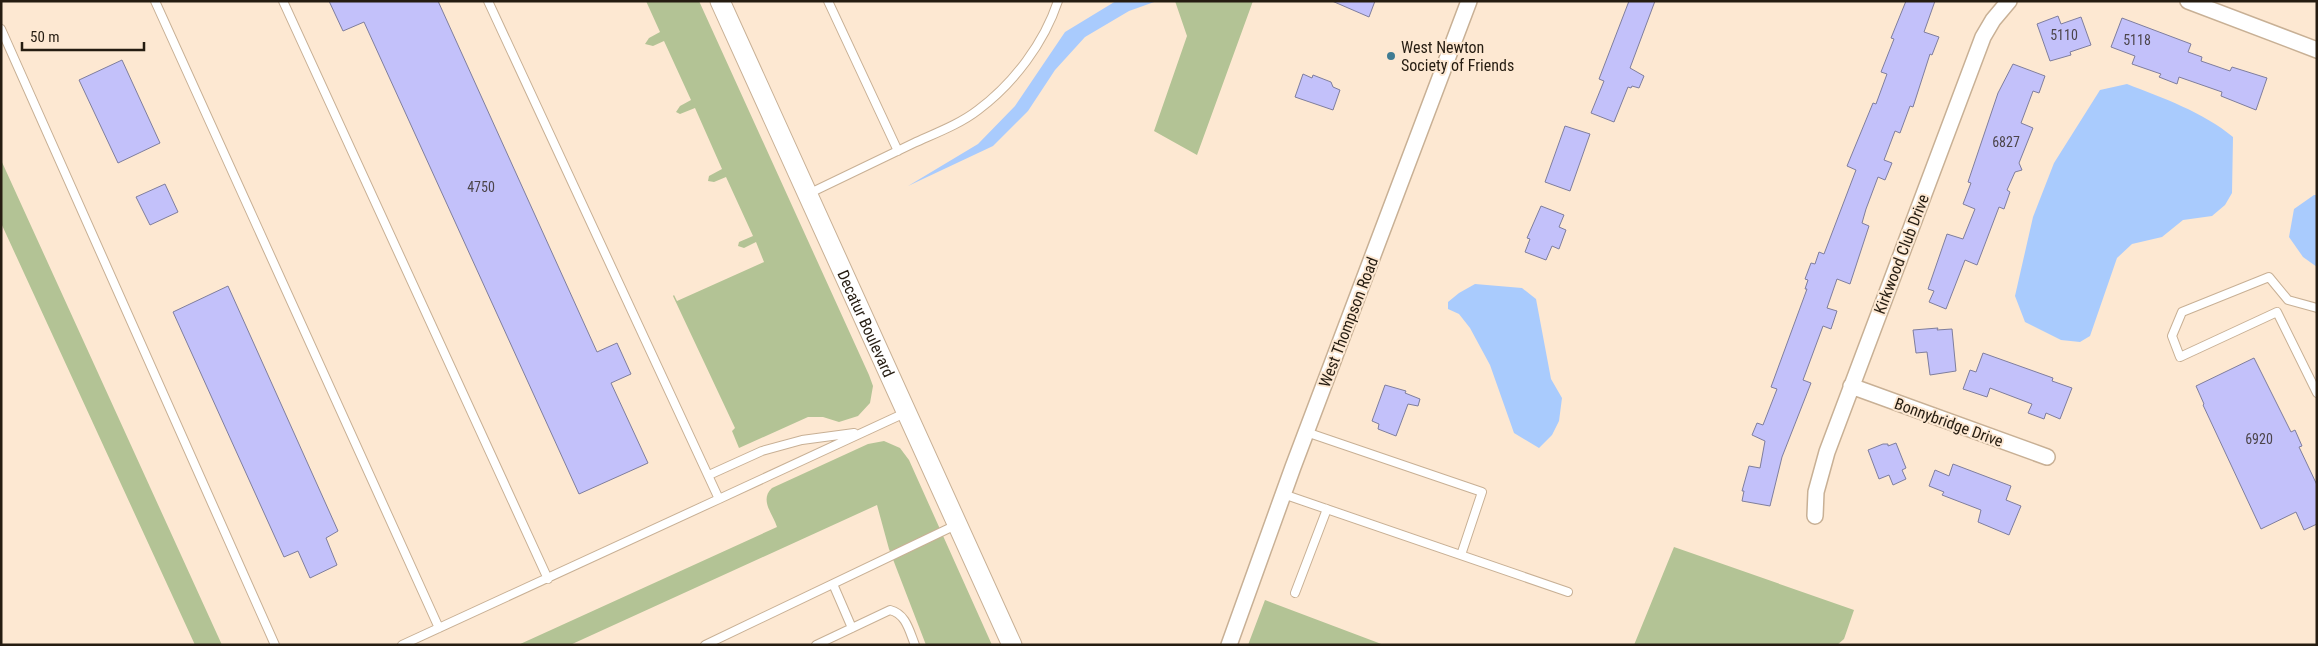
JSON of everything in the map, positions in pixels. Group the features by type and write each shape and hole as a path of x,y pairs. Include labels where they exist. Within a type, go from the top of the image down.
{"street":[{"name":"Decatur Boulevard","path":"720,1 1012,645"},
{"name":"West Thompson Road","path":"1229,645 1306,432 1469,1"},
{"name":"Kirkwood Club Drive","path":"1815,516 1819,478 1851,386 1983,37 1993,20 2009,1"},
{"path":"2188,1 2317,50"},
{"name":"Bonnybridge Drive","path":"1851,386 2047,457"}],"lane":[{"path":"155,1 439,628"},
{"path":"283,1 548,579"},
{"path":"488,1 719,499"},
{"path":"828,1 898,151"},
{"path":"808,194 949,127 978,111 996,94 1037,46 1052,21 1058,1"},
{"path":"1,29 275,645"},
{"path":"2317,308 2288,300 2269,277 2182,312 2172,336 2180,357 2277,312 2317,393"},
{"path":"402,645 907,412"},
{"path":"709,475 762,451 802,440 863,432"},
{"path":"1306,432 1482,492 1461,555"},
{"path":"1283,494 1568,592"},
{"path":"1295,593 1327,509"},
{"path":"705,645 958,524"},
{"path":"833,584 852,628"},
{"path":"816,645 890,610 899,612 904,618 915,645"}],"green space":[{"path":"646,1 699,1 869,375 873,386 870,403 858,416 839,422 823,417 808,417 739,448 732,431 735,428 673,296 677,301 764,262 756,242 744,248 738,246 739,242 753,236 726,177 714,182 708,181 709,176 722,169 695,108 680,114 676,112 680,106 691,100 664,41 653,46 645,44 649,38 660,32"},
{"path":"1175,1 1253,1 1197,155 1154,131 1187,36"},
{"path":"1,160 222,645 195,645 1,223"},
{"path":"884,441 900,448 909,460 992,645 926,645 889,549 877,505 570,645 518,645 777,527 767,502 768,493 772,488 868,444"},
{"path":"1674,547 1854,610 1844,639 1837,645 1634,645"},
{"path":"1265,600 1384,645 1248,645"}],"water":[{"path":"1116,1 1157,1 1129,11 1085,37 1055,70 1028,111 993,146 908,186 978,144 1015,106 1065,32"},
{"path":"2127,84 2196,113 2233,137 2232,193 2225,205 2212,216 2183,220 2162,237 2132,244 2117,258 2090,336 2080,342 2061,340 2025,322 2015,296 2033,217 2054,163 2100,90"},
{"path":"2314,195 2317,195 2317,267 2303,257 2289,237 2294,209"},
{"path":"1475,284 1522,288 1536,299 1551,379 1562,398 1559,421 1552,435 1539,448 1514,433 1490,365 1470,328 1459,314 1448,309 1448,302"}],"building":[{"path":"329,1 438,1 597,352 617,343 631,374 611,383 648,463 579,494 364,22 343,31"},
{"path":"1332,1 1375,1 1369,17"},
{"path":"1629,1 1655,1 1630,68 1644,76 1639,88 1628,87 1614,122 1591,113 1604,81 1599,79"},
{"path":"1906,1 1935,1 1924,32 1939,37 1932,55 1930,54 1913,107 1910,106 1900,133 1895,131 1884,160 1892,163 1885,180 1878,177 1866,209 1862,223 1869,226 1850,284 1837,279 1827,308 1837,311 1831,329 1823,326 1803,380 1811,383 1782,457 1770,506 1742,501 1744,491 1742,491 1749,466 1760,468 1765,441 1752,435 1757,423 1763,425 1777,389 1771,387 1807,289 1805,289 1808,280 1805,279 1811,263 1815,264 1819,252 1824,254 1856,170 1847,166 1873,103 1876,104 1887,74 1881,72 1894,39 1891,38"},
{"path":"2058,16 2061,24 2081,17 2091,45 2070,52 2071,55 2050,61 2037,24"},
{"path":"2122,18 2191,44 2188,52 2202,57 2201,61 2230,71 2232,67 2267,78 2256,110 2221,96 2222,92 2179,77 2177,84 2159,77 2161,74 2132,64 2135,56 2111,47"},
{"path":"122,60 160,143 118,163 79,80"},
{"path":"2013,64 2045,76 2039,93 2033,91 2021,123 2033,128 2019,163 2022,170 2015,172 2007,190 2010,192 2004,209 1999,207 1977,265 1965,260 1946,309 1929,302 1934,291 1928,289 1947,234 1963,239 1975,209 1963,204 1971,183 1968,182 1998,93"},
{"path":"1303,74 1312,78 1313,75 1331,82 1333,87 1340,90 1333,110 1295,97"},
{"path":"1565,126 1590,134 1570,191 1545,182"},
{"path":"165,184 178,212 150,225 136,197"},
{"path":"1541,206 1564,215 1559,227 1566,230 1559,249 1552,246 1546,260 1525,252 1530,239 1527,238"},
{"path":"228,286 338,531 326,538 337,565 310,578 298,551 284,557 173,312"},
{"path":"1938,328 1937,330 1952,329 1956,371 1930,375 1927,352 1916,353 1913,330"},
{"path":"1983,353 2053,378 2052,381 2072,388 2060,419 2046,413 2044,419 2028,413 2032,404 1990,388 1987,397 1963,389 1970,370 1976,372"},
{"path":"2254,358 2291,432 2295,430 2302,446 2299,447 2317,485 2317,524 2304,530 2296,512 2261,529 2196,386"},
{"path":"1385,385 1406,391 1405,393 1420,399 1418,406 1408,404 1396,436 1378,429 1379,424 1372,421"},
{"path":"1896,443 1906,468 1902,470 1906,479 1893,485 1889,475 1879,479 1868,450 1883,444 1888,444 1888,446"},
{"path":"1953,464 2011,486 2006,500 2021,506 2009,535 1978,522 1981,510 1942,495 1944,492 1929,486 1935,470 1949,476"}],"place":[{"name":"West Newton Society of Friends","path":"1391,56"}]}
